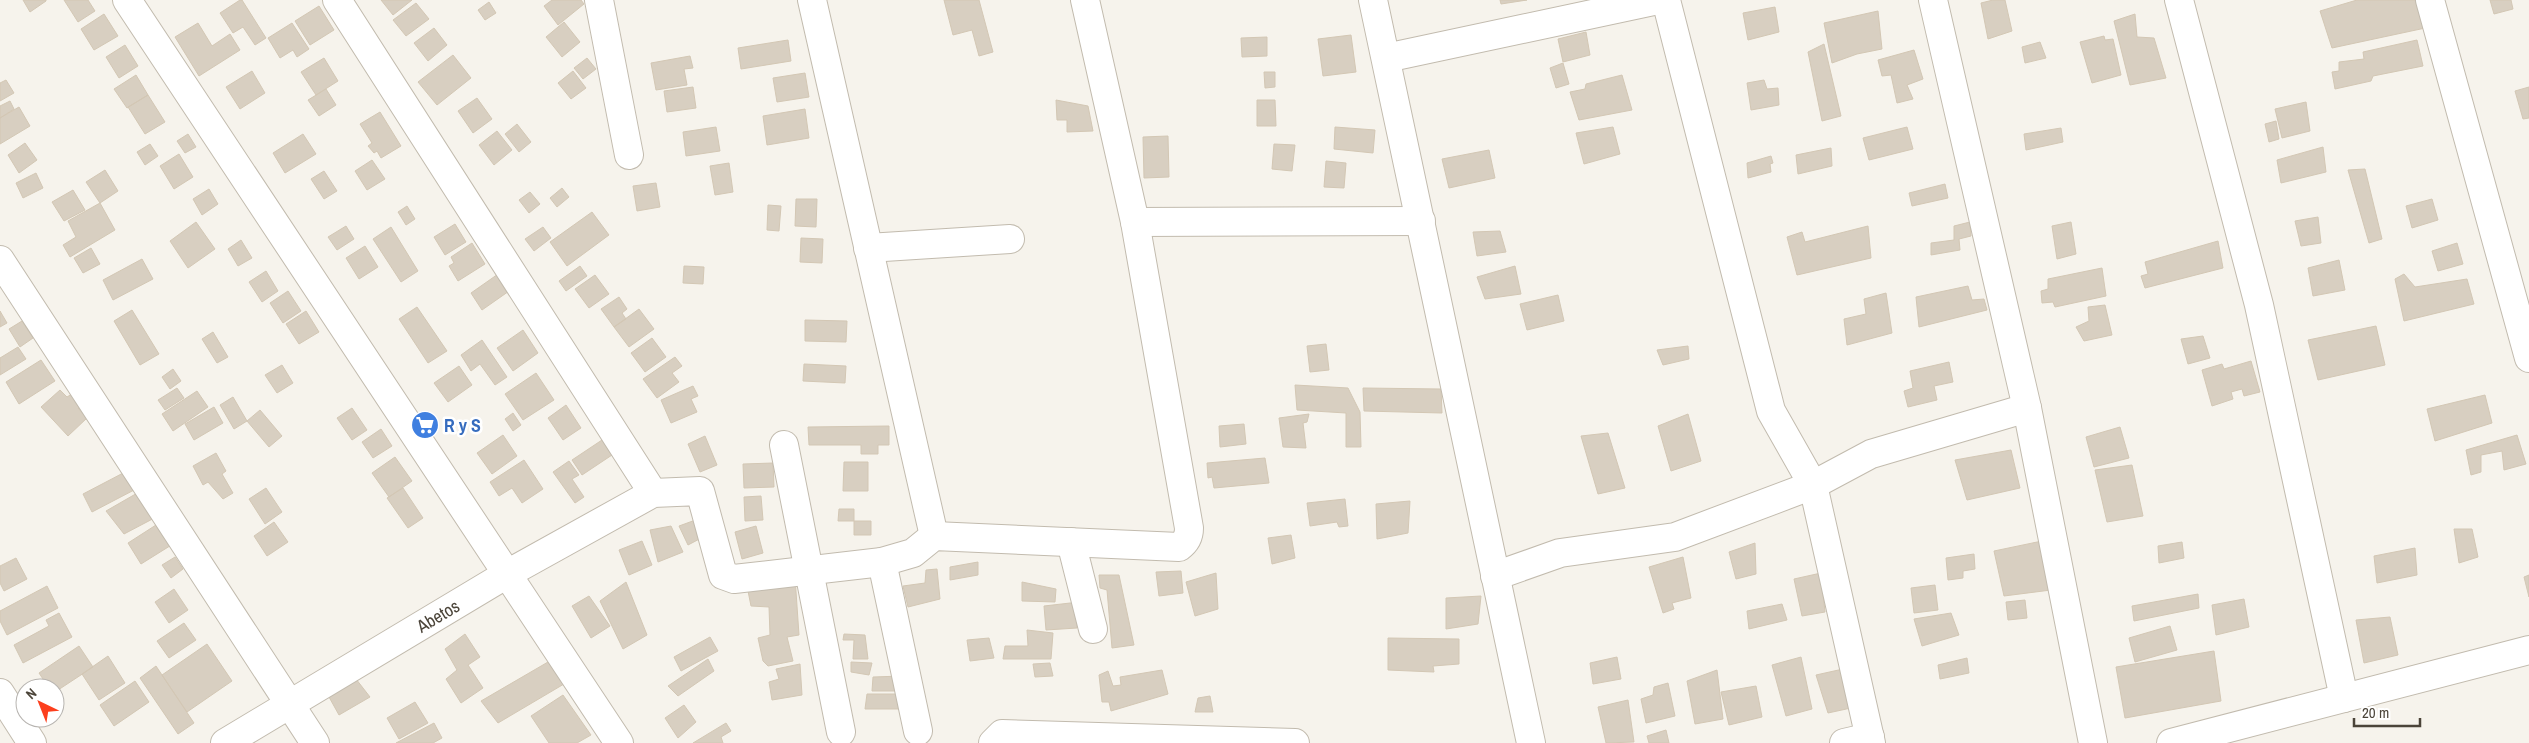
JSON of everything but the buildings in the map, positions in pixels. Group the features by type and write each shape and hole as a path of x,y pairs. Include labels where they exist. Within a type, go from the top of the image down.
{"street":[{"path":"127,0 619,743"},
{"path":"337,0 653,493 698,491 701,493 723,575 728,578 882,562 913,553 934,536 1179,547 1185,543 1189,536 1135,222 1085,0"},
{"path":"599,0 629,155"},
{"path":"812,0 934,536"},
{"path":"1373,0 1531,743"},
{"path":"1386,58 1658,0"},
{"path":"1666,0 1771,411 1814,485 1862,741"},
{"path":"1933,0 2027,408 2093,743"},
{"path":"2179,0 2259,305 2344,698"},
{"path":"2430,0 2526,330 2529,358"},
{"path":"1135,222 1421,221"},
{"path":"868,248 1010,239"},
{"path":"0,260 316,743"},
{"path":"1496,576 1560,553 1675,537 1814,485 1870,454 2027,408"},
{"path":"784,444 841,732"},
{"name":"Abetos","path":"225,743 507,574 653,493"},
{"path":"1071,542 1093,629"},
{"path":"882,562 918,731"},
{"path":"2171,743 2529,650"},
{"path":"0,693 32,743"},
{"path":"993,743 1002,734 1295,743"}],"place":[{"name":"R y S","path":"425,425"}]}
